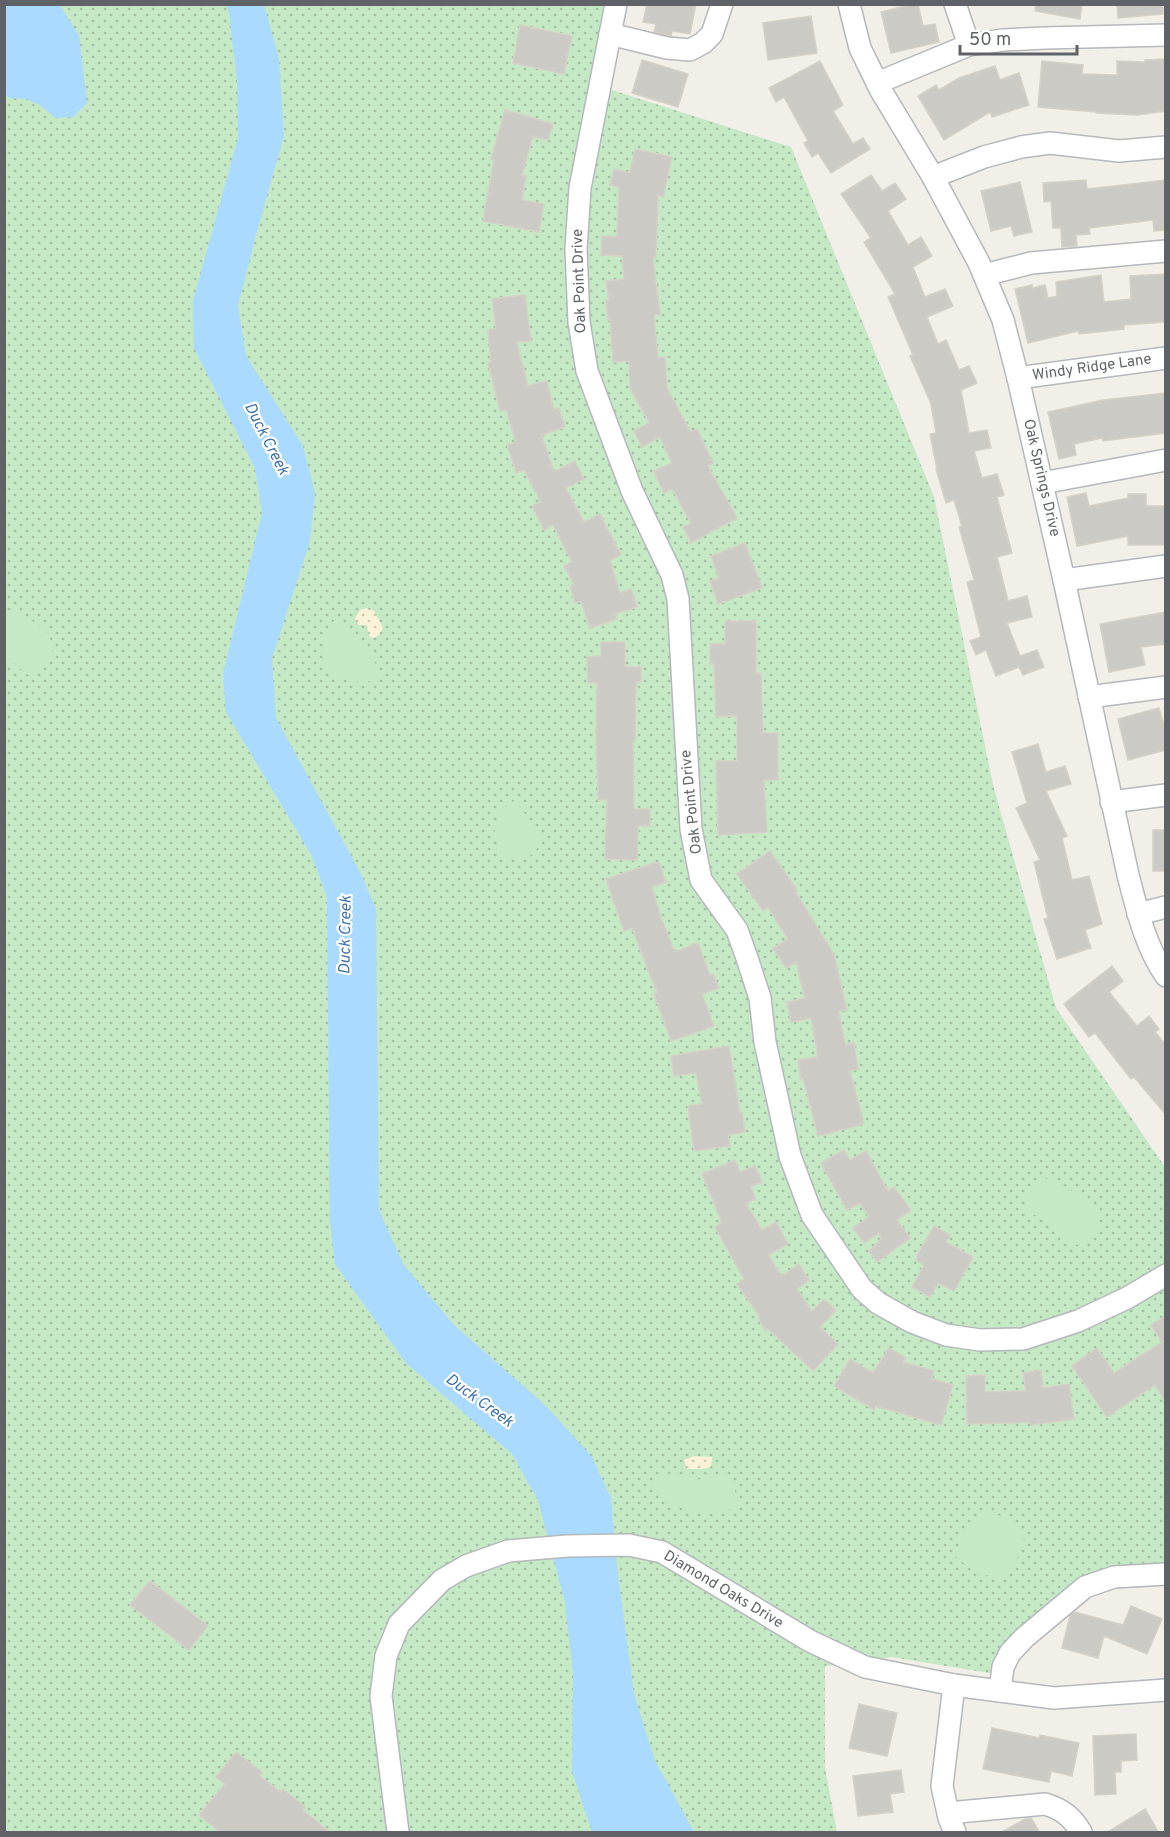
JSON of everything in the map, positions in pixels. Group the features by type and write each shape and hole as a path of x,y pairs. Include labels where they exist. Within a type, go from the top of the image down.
{"street":[{"name":"Oak Point Drive","path":"616,4 580,188 576,249 579,322 587,371 632,491 672,575 678,599 691,829 701,880 737,930 747,958 759,998 765,1042 790,1156 812,1215 862,1288 878,1303 912,1322 946,1335 980,1340 1023,1339 1078,1321 1127,1298 1166,1275"},
{"path":"610,34 668,48 690,50 703,43 712,34 722,4"},
{"name":"Oak Springs Drive","path":"849,4 860,48 877,82 933,177 984,275 1003,320 1042,483 1111,802 1138,914 1166,976"},
{"path":"955,4 969,45"},
{"path":"877,82 969,45 1003,40 1166,35"},
{"path":"933,177 984,157 1021,147 1050,143 1119,151 1166,147"},
{"path":"984,275 1031,263 1166,251"},
{"name":"Windy Ridge Lane","path":"1018,378 1166,358"},
{"path":"1042,483 1166,460"},
{"path":"1064,580 1166,566"},
{"path":"1089,697 1166,687"},
{"path":"1111,802 1166,795"},
{"path":"1138,914 1166,907"},
{"name":"Diamond Oaks Drive","path":"398,1833 381,1696 386,1656 399,1624 442,1580 466,1566 508,1551 567,1545 629,1545 662,1552 810,1641 865,1667 954,1684 1054,1698 1166,1690"},
{"path":"1000,1691 1003,1668 1010,1653 1024,1638 1085,1587 1114,1577 1166,1574"},
{"path":"954,1684 942,1786 952,1823 1034,1804 1045,1804 1065,1813 1074,1821 1081,1833"}],"green space":[{"path":"5,5 610,5 593,84 791,147 934,497 993,785 1056,1008 1165,1167 1165,1567 1093,1573 995,1674 891,1657 825,1666 825,1768 837,1832 5,1832"},
{"path":"13,613 35,623 51,640 51,656 40,673 28,675 5,656 5,615"},
{"path":"338,618 353,632 380,669 374,681 345,680 336,676 327,666 323,654 324,640 329,627"},
{"path":"515,800 538,832 542,843 529,857 504,860 494,835 498,813"},
{"path":"1049,1177 1089,1201 1099,1218 1096,1237 1081,1246 1066,1241 1057,1228 1028,1211 1026,1197"},
{"path":"665,1473 704,1480 723,1474 734,1484 738,1507 705,1514 678,1506 662,1497 648,1485"},
{"path":"984,1512 1011,1518 1024,1539 1017,1559 999,1578 976,1573 956,1557 961,1535"}],"sand":[{"path":"367,608 374,611 383,628 379,635 373,638 369,636 367,625 359,625 355,619 360,610"},
{"path":"694,1456 712,1457 711,1467 687,1469 684,1460"}],"water":[{"path":"8,5 60,5 79,36 87,103 73,117 56,118 38,104 26,99 9,98 5,94 4,9"},
{"name":"Duck Creek","path":"226,5 264,5 279,59 284,136 238,306 246,356 303,446 315,493 310,541 272,658 276,718 360,872 376,909 379,1210 403,1264 454,1325 547,1407 592,1457 611,1498 617,1568 634,1694 655,1761 694,1832 592,1832 572,1771 573,1673 565,1602 538,1500 512,1454 406,1363 335,1264 330,1223 327,897 312,856 226,712 223,674 262,513 255,468 194,348 193,301 238,138 237,80 229,13"}],"building":[{"path":"647,4 696,4 690,34 672,31 671,36 654,32 656,24 643,22"},
{"path":"918,4 923,26 935,24 939,42 891,53 881,12"},
{"path":"1036,4 1082,4 1080,19 1035,11"},
{"path":"1117,4 1163,4 1163,14 1118,18"},
{"path":"811,16 817,53 768,60 763,23"},
{"path":"520,25 572,36 564,74 513,63"},
{"path":"1166,59 1166,111 1137,115 1038,107 1042,61 1083,65 1082,74 1117,75 1117,61 1145,62 1145,60"},
{"path":"642,60 688,74 678,107 632,93"},
{"path":"820,61 843,105 833,111 853,144 863,138 870,149 831,173 818,153 812,157 804,143 808,141 784,97 776,102 769,88"},
{"path":"995,66 1000,80 1019,73 1029,105 992,117 990,112 944,140 918,96 936,85 939,90 959,78"},
{"path":"505,110 553,124 548,140 533,136 522,175 526,176 522,200 544,204 539,232 483,221 494,160 491,159"},
{"path":"635,149 672,157 663,197 658,195 656,257 653,257 660,315 654,315 658,358 665,357 667,388 691,432 697,429 713,463 708,466 737,518 691,543 683,527 691,523 672,489 664,493 654,471 672,463 660,437 642,447 634,431 649,423 630,388 629,361 613,362 606,281 624,279 622,256 601,255 602,236 617,237 619,187 610,185 614,169 630,173"},
{"path":"871,175 882,191 895,183 906,199 888,211 908,245 921,237 932,256 913,267 925,297 945,289 953,306 927,317 938,344 946,340 959,370 969,366 977,383 961,390 969,433 987,430 991,448 974,451 982,478 997,474 1004,495 997,497 1012,553 997,557 1008,601 1027,596 1032,617 1007,623 1020,656 1037,650 1044,667 1023,675 1019,667 996,676 986,650 976,655 970,641 981,637 967,582 974,580 954,500 946,503 936,469 930,434 936,433 931,404 888,297 895,294 864,242 871,238 841,194"},
{"path":"1086,180 1087,189 1166,180 1166,230 1154,231 1153,220 1089,228 1090,234 1076,235 1077,246 1062,247 1061,228 1053,228 1051,201 1044,202 1043,183"},
{"path":"1020,182 1032,232 1014,236 1011,226 991,231 981,191"},
{"path":"1166,274 1166,322 1124,325 1124,329 1079,334 1078,331 1028,343 1015,289 1045,285 1048,298 1057,296 1056,282 1101,275 1104,302 1131,299 1130,276"},
{"path":"525,295 531,341 517,342 528,386 547,381 554,410 559,408 565,427 542,435 554,472 575,461 584,479 566,488 584,522 600,514 621,555 610,560 620,593 631,589 637,607 615,614 617,619 590,628 581,601 575,603 570,586 574,585 564,566 572,562 553,525 544,530 532,506 541,502 524,470 516,473 507,445 516,442 506,410 500,411 488,363 491,362 488,330 496,329 492,299"},
{"path":"1166,393 1166,433 1103,441 1102,438 1074,444 1076,455 1059,459 1048,412 1103,400"},
{"path":"1086,493 1089,506 1128,498 1128,494 1146,494 1146,506 1166,506 1166,545 1128,545 1128,536 1077,546 1067,497"},
{"path":"745,543 762,588 718,604 710,581 719,578 711,556"},
{"path":"1166,612 1166,644 1141,647 1145,665 1109,672 1100,624"},
{"path":"725,621 756,621 756,673 761,673 763,733 778,733 778,780 764,780 767,832 718,835 716,761 737,761 737,716 716,717 714,664 710,664 710,644 725,644"},
{"path":"601,642 625,642 625,667 641,667 641,682 636,682 635,740 633,740 634,809 650,809 650,826 638,826 637,860 605,859 607,799 598,800 597,683 588,683 587,657 601,656"},
{"path":"1159,708 1166,732 1166,750 1128,760 1118,719"},
{"path":"1038,744 1046,772 1065,766 1071,784 1046,791 1067,836 1062,838 1072,880 1089,876 1102,924 1085,930 1091,948 1057,959 1044,919 1048,918 1034,862 1040,860 1016,808 1027,803 1012,752"},
{"path":"1153,830 1166,830 1166,871 1153,871"},
{"path":"770,851 796,888 794,890 834,954 847,1010 839,1011 845,1045 854,1043 858,1069 850,1071 864,1124 818,1136 803,1078 801,1079 798,1060 818,1057 811,1018 791,1022 787,1002 805,998 796,962 786,968 773,948 788,939 768,907 763,911 737,874"},
{"path":"659,863 666,882 652,887 661,918 675,952 698,943 710,975 713,974 719,988 702,994 714,1026 671,1041 654,994 657,993 632,928 624,931 606,879"},
{"path":"1112,966 1123,981 1109,992 1137,1026 1149,1016 1159,1029 1155,1032 1166,1045 1166,1115 1134,1077 1131,1079 1095,1033 1089,1037 1064,1004"},
{"path":"729,1046 745,1132 728,1135 730,1146 694,1151 688,1106 702,1104 696,1073 674,1076 671,1056"},
{"path":"844,1150 850,1160 866,1151 888,1191 894,1187 911,1210 897,1220 910,1238 877,1262 869,1251 882,1238 879,1233 864,1243 853,1228 869,1217 860,1203 847,1210 821,1163"},
{"path":"735,1160 740,1172 755,1166 762,1182 751,1186 756,1199 746,1203 762,1230 776,1222 788,1244 768,1255 782,1276 799,1264 809,1280 797,1289 812,1311 824,1299 836,1310 820,1327 838,1344 813,1371 768,1329 766,1331 758,1318 760,1317 737,1284 744,1279 715,1227 722,1223 702,1174"},
{"path":"934,1226 950,1235 946,1242 973,1257 954,1291 938,1283 930,1297 912,1287 924,1265 917,1261 917,1256"},
{"path":"1166,1316 1166,1403 1155,1385 1107,1417 1072,1366 1097,1348 1114,1373 1162,1342 1151,1325"},
{"path":"889,1348 906,1358 903,1362 934,1371 932,1379 953,1385 941,1425 876,1406 874,1410 834,1386 850,1359 873,1373"},
{"path":"1041,1370 1043,1388 1069,1384 1074,1419 1031,1425 1030,1422 967,1424 966,1376 985,1375 985,1392 1026,1391 1023,1373"},
{"path":"150,1581 208,1626 189,1650 130,1605"},
{"path":"1131,1606 1162,1619 1147,1654 1104,1636 1098,1658 1062,1648 1070,1616 1075,1612 1123,1625"},
{"path":"859,1704 897,1713 887,1756 849,1748"},
{"path":"992,1728 1039,1738 1040,1735 1079,1743 1072,1776 1051,1771 1049,1782 983,1769"},
{"path":"1136,1734 1137,1760 1121,1761 1121,1772 1115,1772 1116,1794 1095,1795 1093,1736"},
{"path":"236,1752 262,1772 259,1775 280,1792 283,1789 305,1807 303,1810 331,1833 221,1833 199,1815 225,1784 216,1777"},
{"path":"901,1770 904,1792 890,1794 893,1812 858,1816 853,1776"},
{"path":"1145,1809 1159,1833 1106,1833"},
{"path":"1031,1818 1040,1833 1000,1833 1025,1819"}]}
